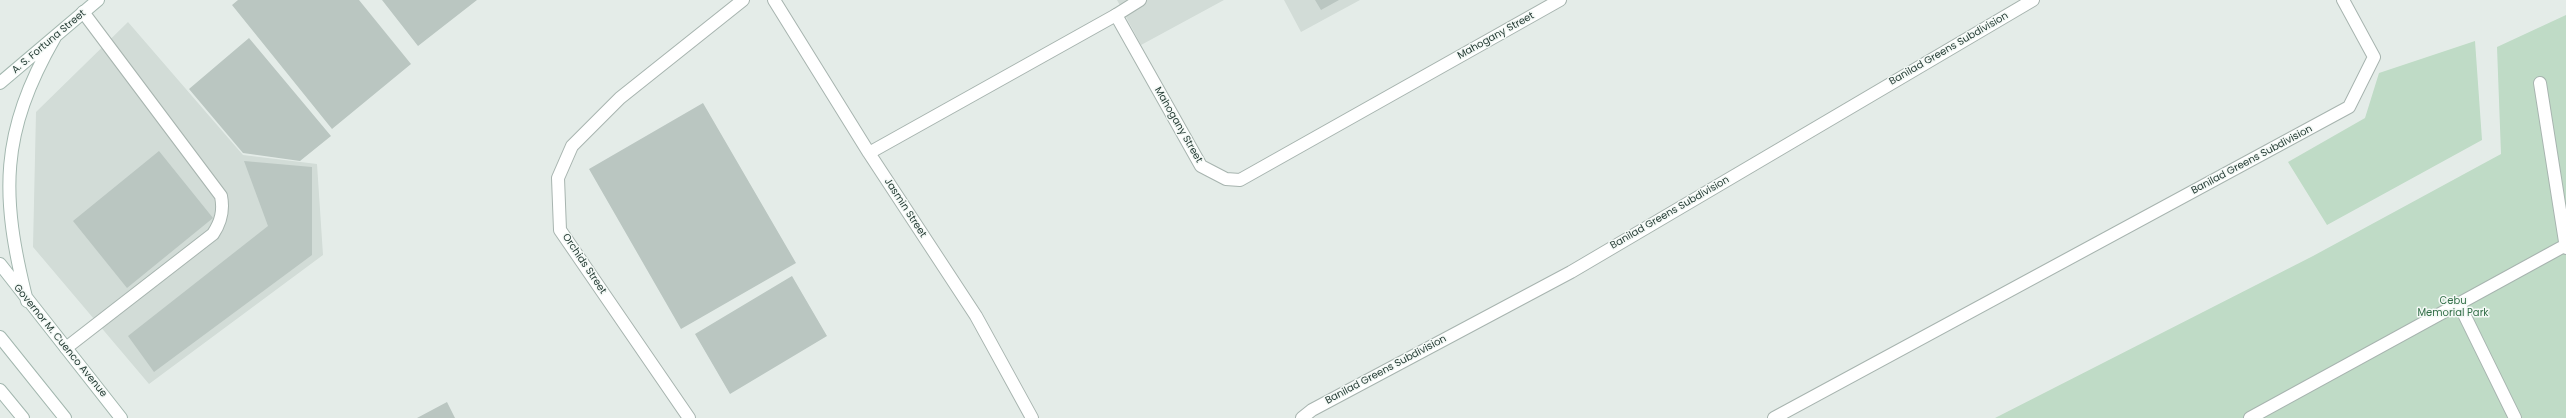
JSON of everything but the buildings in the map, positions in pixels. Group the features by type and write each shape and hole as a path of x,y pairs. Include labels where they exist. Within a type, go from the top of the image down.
{"street":[{"name":"A. S. Fortuna Street","path":"0,83 98,0"},
{"name":"Orchids Street","path":"689,418 560,230 558,178 572,146 620,98 743,0"},
{"name":"Jasmin Street","path":"774,0 869,153 976,316 1032,418"},
{"path":"869,153 1116,15 1140,0"},
{"name":"Mahogany Street","path":"1116,15 1200,166 1226,179 1240,180 1560,0"},
{"name":"Banilad Greens Subdivision","path":"1302,418 1312,410 1570,272 2034,0"},
{"name":"Banilad Greens Subdivision","path":"1774,418 2349,107 2374,57 2343,0"},
{"path":"66,348 213,234 219,224 223,207 221,196 83,12"},
{"path":"27,301 8,230 5,164 16,111 33,74 55,37"},
{"path":"2250,418 2566,246 2540,83"},
{"name":"Governor M. Cuenco Avenue","path":"0,264 27,301 121,418"},
{"path":"2459,304 2515,418"},
{"path":"0,337 64,418"},
{"path":"0,390 23,418"}],"shaded area":[{"path":"1117,0 1224,0 1141,45"},
{"path":"1284,0 1360,0 1301,32"},
{"path":"128,22 243,155 317,164 323,255 149,384 33,247 36,112"}],"green space":[{"name":"Cebu Memorial Park","path":"2566,15 2566,418 1995,418 2313,256 2501,154 2497,47"},
{"path":"2475,41 2482,140 2327,225 2288,162 2365,118 2379,73"}]}
